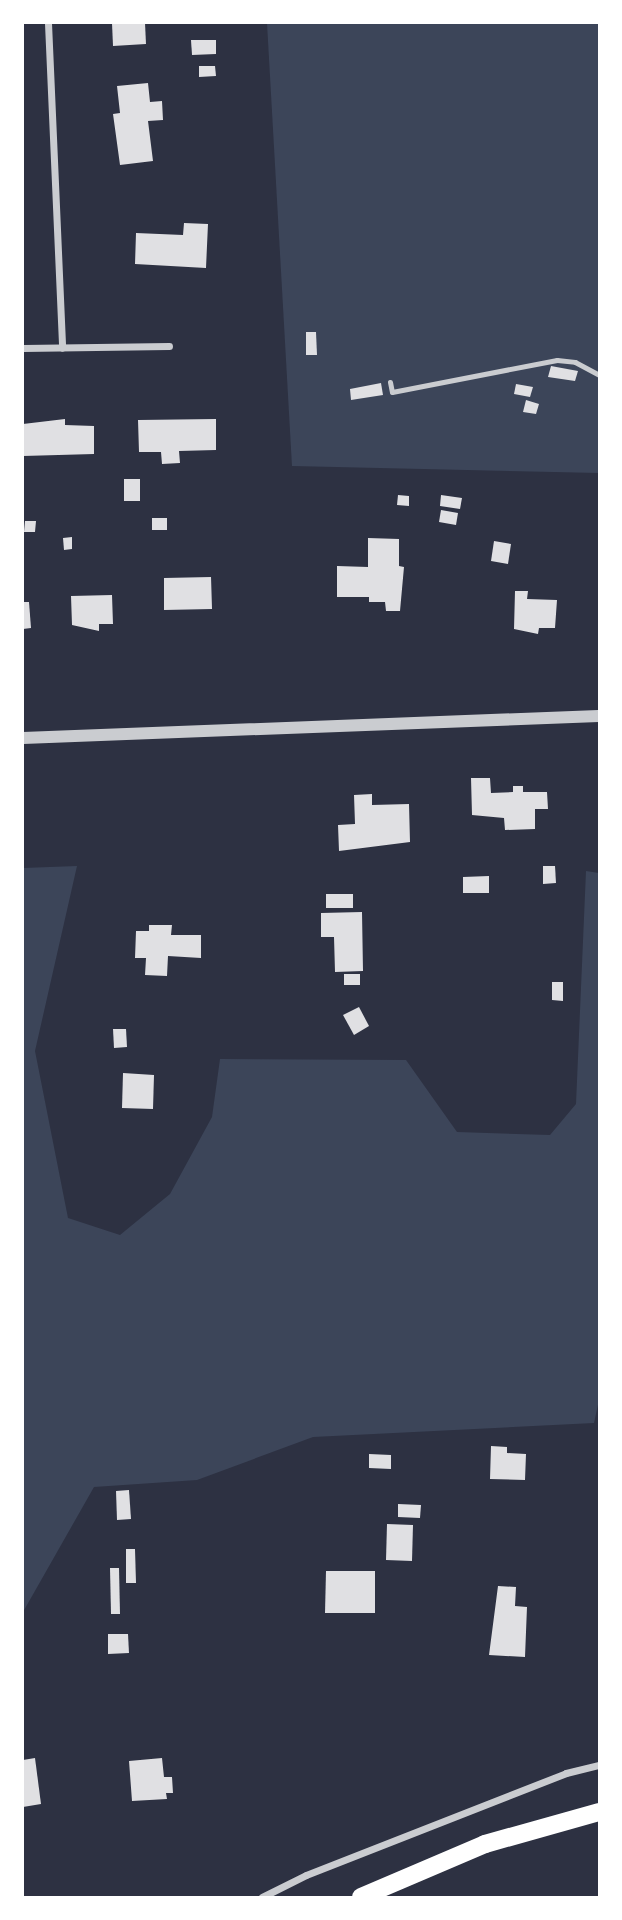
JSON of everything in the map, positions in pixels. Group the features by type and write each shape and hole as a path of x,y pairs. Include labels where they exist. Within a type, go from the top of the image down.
{"main road":[{"path":"361,1897 485,1844 599,1812"}],"street":[{"path":"48,23 62,348"},
{"path":"23,348 169,346"},
{"path":"23,738 599,716"},
{"path":"262,1897 540,1783 599,1765"}],"lane":[{"path":"390,382 392,392 556,360 575,362 599,374"}],"shaded area":[{"path":"267,23 599,23 599,473 292,466"},
{"path":"77,866 35,1051 68,1218 120,1235 170,1194 212,1117 220,1059 406,1060 457,1132 550,1135 576,1104 586,871 599,873 599,1400 594,1423 313,1437 197,1480 94,1487 23,1612 23,868"}],"building":[{"path":"112,23 145,23 146,44 113,46"},
{"path":"191,40 216,40 216,54 192,55"},
{"path":"199,66 215,66 216,76 199,77"},
{"path":"148,83 150,102 162,101 163,120 148,121 153,161 120,165 113,114 120,113 117,86"},
{"path":"184,223 208,224 206,268 135,264 136,233 183,235"},
{"path":"306,332 316,332 317,355 306,355"},
{"path":"551,366 578,371 575,381 548,377"},
{"path":"381,383 383,395 351,400 350,389"},
{"path":"516,384 533,387 530,397 514,394"},
{"path":"526,400 539,404 536,414 523,412"},
{"path":"65,419 65,425 94,426 94,454 23,456 23,424"},
{"path":"216,419 216,450 179,451 180,463 162,464 161,452 139,452 138,420"},
{"path":"124,479 140,479 140,501 124,501"},
{"path":"398,495 409,496 409,506 397,505"},
{"path":"441,495 462,498 460,509 440,506"},
{"path":"441,510 458,513 456,525 439,522"},
{"path":"152,518 167,518 167,530 152,530"},
{"path":"25,521 36,521 35,532 24,532"},
{"path":"72,537 72,549 64,550 63,538"},
{"path":"368,538 399,539 399,566 404,567 400,611 386,611 385,602 369,602 369,597 337,597 337,566 368,567"},
{"path":"494,541 511,544 508,564 491,561"},
{"path":"211,577 212,609 164,610 164,578"},
{"path":"515,591 528,591 527,599 557,600 555,628 539,628 538,634 514,629"},
{"path":"112,595 113,624 99,624 99,631 72,625 71,596"},
{"path":"23,602 29,602 31,628 23,629"},
{"path":"471,778 490,778 491,793 513,792 513,786 523,786 523,792 547,792 548,809 535,809 535,829 505,830 504,818 472,815"},
{"path":"372,794 372,805 409,804 410,842 339,851 338,825 355,824 354,795"},
{"path":"543,866 555,866 556,883 543,884"},
{"path":"489,876 489,893 463,893 463,877"},
{"path":"326,894 353,894 353,908 326,908"},
{"path":"362,912 363,971 335,972 334,937 321,937 321,913"},
{"path":"149,925 172,925 171,935 201,935 201,958 168,956 167,976 145,975 146,958 135,958 136,931 149,931"},
{"path":"344,974 360,974 360,985 344,985"},
{"path":"552,982 563,982 563,1001 552,1000"},
{"path":"359,1007 369,1026 354,1035 343,1015"},
{"path":"113,1029 126,1029 127,1047 114,1048"},
{"path":"123,1073 154,1075 153,1109 122,1108"},
{"path":"491,1446 507,1447 507,1453 526,1454 525,1480 490,1479"},
{"path":"369,1454 391,1455 391,1469 369,1468"},
{"path":"129,1490 131,1519 117,1520 116,1491"},
{"path":"398,1504 421,1505 420,1518 398,1517"},
{"path":"387,1524 413,1525 412,1561 386,1560"},
{"path":"126,1549 135,1549 136,1583 126,1583"},
{"path":"110,1568 119,1568 120,1614 111,1614"},
{"path":"326,1571 375,1571 375,1613 325,1613"},
{"path":"498,1586 516,1587 515,1606 527,1607 525,1657 489,1655"},
{"path":"108,1634 128,1634 129,1653 108,1654"},
{"path":"35,1758 41,1804 23,1807 23,1760"},
{"path":"162,1758 164,1777 172,1777 173,1793 166,1793 167,1799 132,1801 129,1761"}]}
